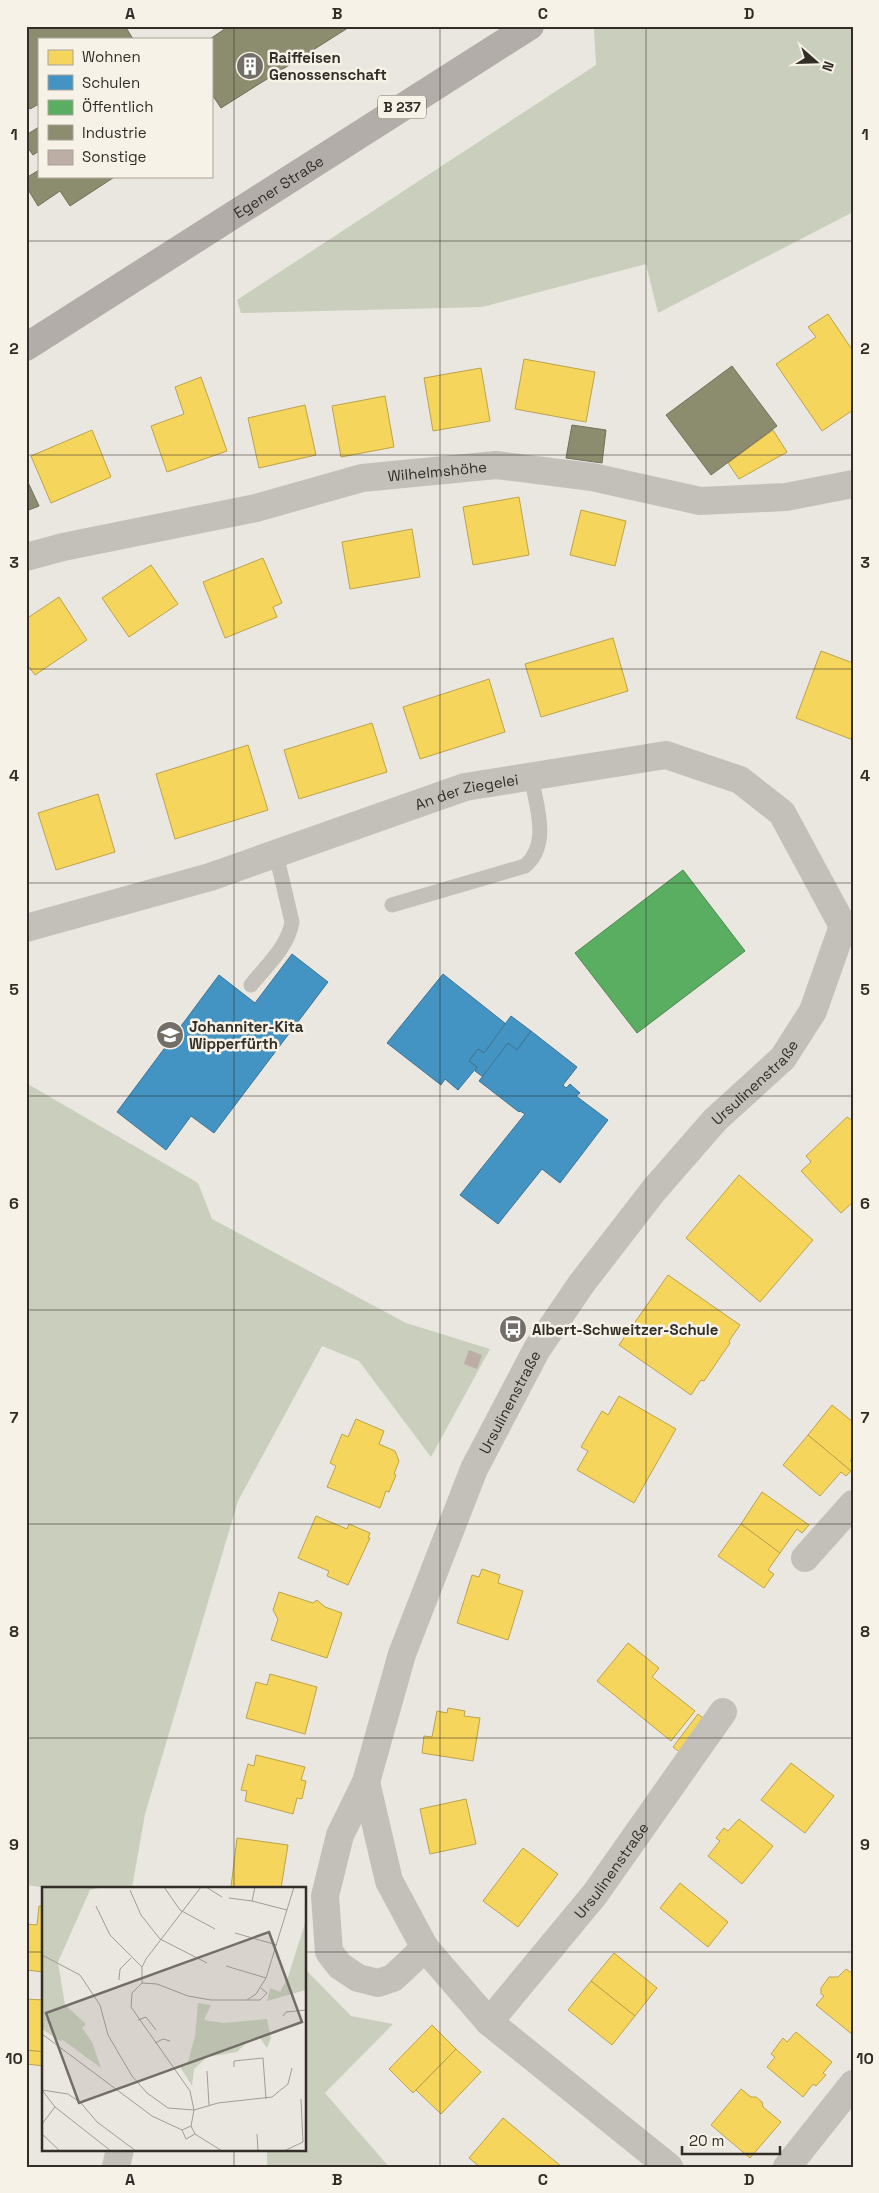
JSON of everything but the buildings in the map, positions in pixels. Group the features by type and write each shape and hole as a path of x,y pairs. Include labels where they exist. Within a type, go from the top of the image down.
{"main road":[{"name":"Egener Straße","path":"26,347 530,26"}],"street":[{"name":"Wilhelmshöhe","path":"26,557 63,547 256,508 362,478 496,465 592,477 700,501 786,497 853,484"},
{"name":"An der Ziegelei","path":"26,928 210,877 465,787 666,755 740,780 782,813 848,927"},
{"name":"Ursulinenstraße","path":"425,1948 393,1978 378,1983 358,1978 340,1966 329,1952 325,1896 340,1835 366,1782 402,1654 474,1469 537,1349 582,1283 654,1190 715,1120 782,1058 813,1011 848,927"},
{"path":"805,1558 853,1504"},
{"name":"Ursulinenstraße","path":"489,2022 595,1894 723,1712"},
{"name":"Ursulinenstraße","path":"366,1782 389,1881 425,1948 489,2022 669,2167"},
{"path":"787,2167 853,2084"},
{"path":"116,2167 120,2150"}],"lane":[{"path":"392,905 525,866 533,859 541,836 531,776"},
{"path":"251,985 284,943 290,932 292,922 276,854"}],"green space":[{"path":"599,26 853,26 853,212 658,313 646,264 482,307 241,313 237,300 596,65 594,30"},
{"path":"26,1083 198,1183 212,1219 406,1323 490,1349 431,1457 359,1361 322,1346 238,1501 145,1814 132,1887 42,1887 26,1885"},
{"path":"306,1970 351,2016 393,2024 325,2093 389,2167 267,2167 267,2150 306,2150"}],"place":[{"name":"Raiffeisen Genossenschaft","path":"250,66"},
{"name":"Johanniter-Kita Wipperfürth","path":"170,1035"},
{"name":"Albert-Schweitzer-Schule","path":"513,1329"}]}
